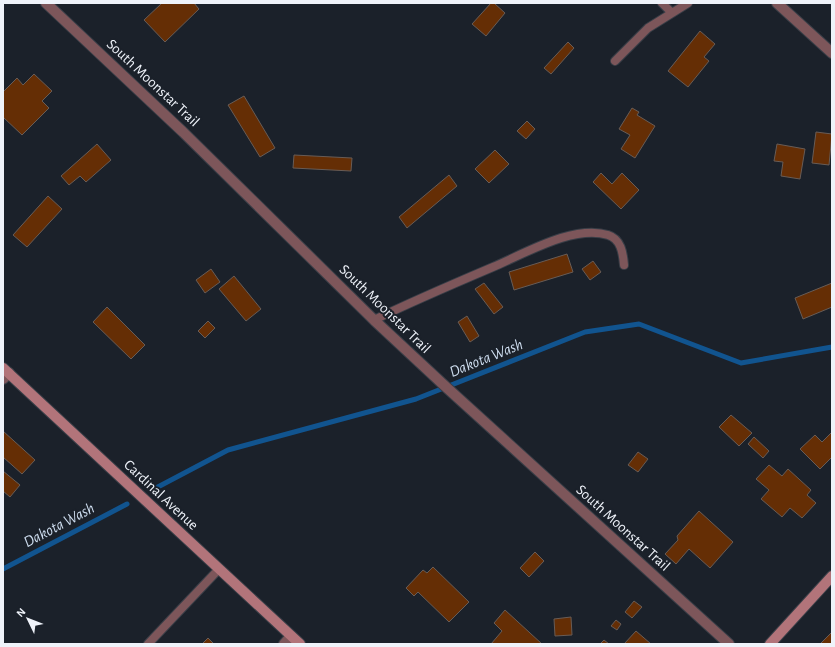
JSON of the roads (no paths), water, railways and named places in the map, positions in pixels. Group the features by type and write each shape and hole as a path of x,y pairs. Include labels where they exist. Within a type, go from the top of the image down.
{"main road":[{"name":"Cardinal Avenue","path":"5,374 219,569 288,640 300,644"},
{"path":"770,644 832,576"}],"street":[{"name":"South Moonstar Trail","path":"46,3 183,132 374,320 446,388 728,644"},
{"path":"777,3 832,53"}],"lane":[{"path":"662,3 672,13"},
{"path":"615,61 648,28 688,3"},
{"path":"374,320 520,254 572,236 588,233 609,236 620,245 624,265"},
{"path":"148,644 219,569"}],"waterway":[{"name":"Dakota Wash","path":"154,489 228,450 416,399 585,332 639,324 741,363 832,347"},
{"name":"Dakota Wash","path":"3,569 127,504"}]}
